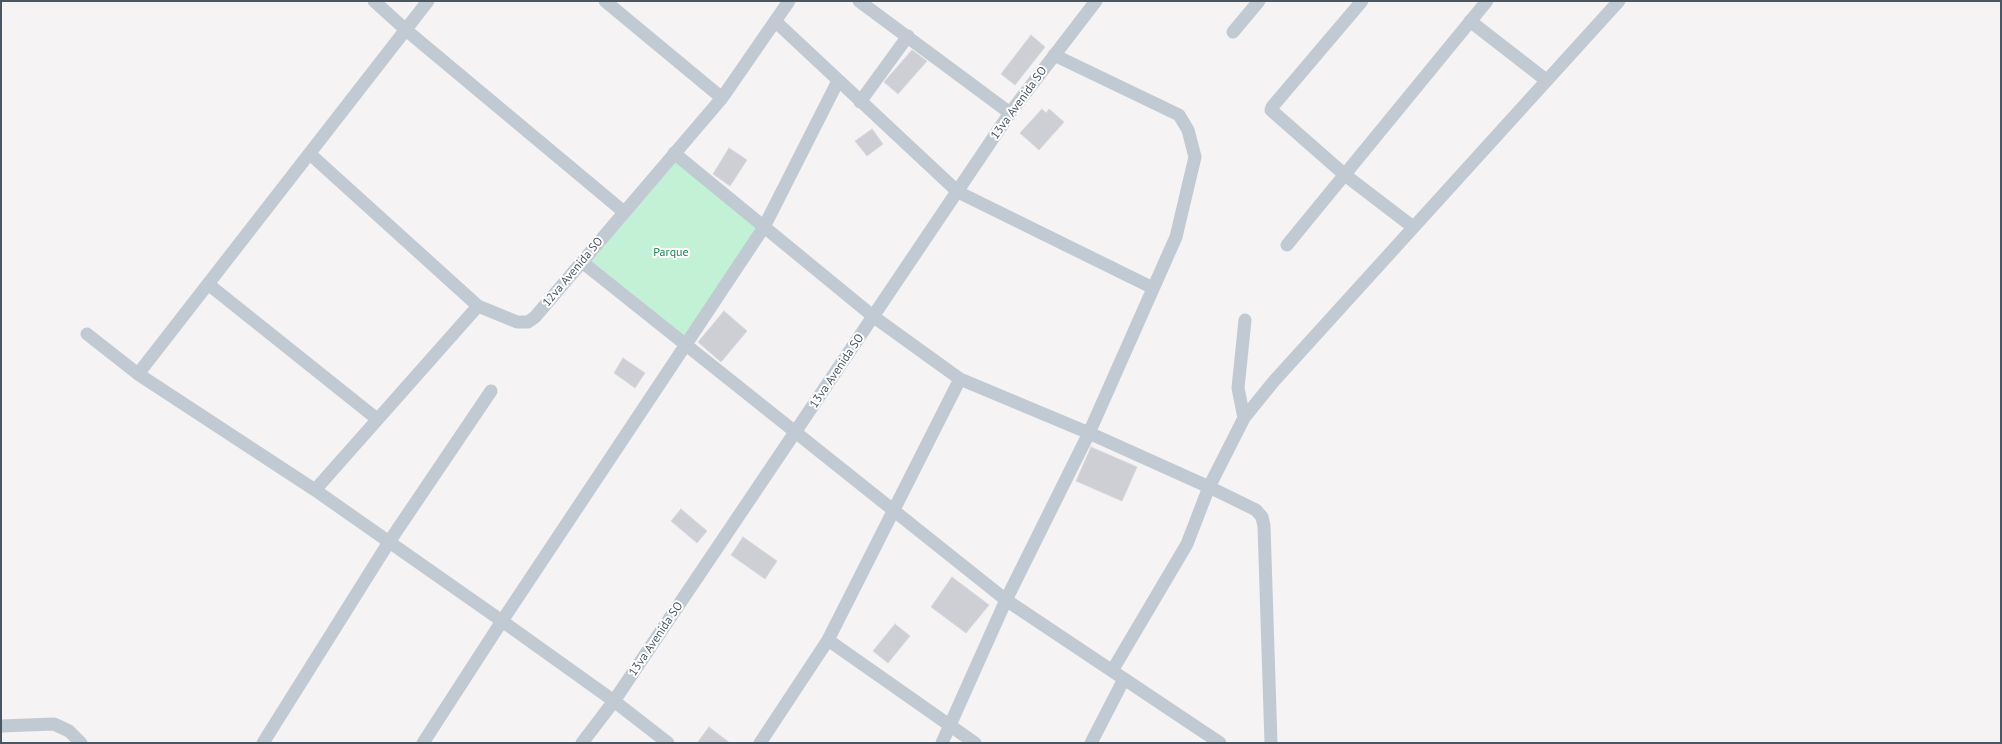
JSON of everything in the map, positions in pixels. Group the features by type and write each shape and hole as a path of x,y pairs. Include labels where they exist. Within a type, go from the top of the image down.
{"street":[{"path":"374,1 406,30 624,212"},
{"path":"138,374 428,1"},
{"path":"605,1 722,98"},
{"name":"12va Avenida SO","path":"310,154 478,306 517,322 528,322 535,317 722,98 789,1"},
{"path":"859,1 1010,113"},
{"name":"13va Avenida SO","path":"582,743 614,701 796,433 1010,113 1096,1"},
{"path":"1233,32 1259,1"},
{"path":"1362,1 1271,110 1345,175 1413,227"},
{"path":"1287,245 1487,1"},
{"path":"1112,671 1188,544 1209,487 1244,418 1274,381 1619,1"},
{"path":"775,21 958,192 1153,288"},
{"path":"1470,21 1546,80"},
{"path":"860,102 908,36"},
{"path":"942,743 1006,600 1089,433 1176,237 1195,157 1188,130 1179,115 1054,55"},
{"path":"423,743 685,344 764,227 838,81"},
{"path":"674,154 874,317 960,378 1089,433 1209,487 1256,510 1262,517 1264,526 1271,743"},
{"path":"582,262 1006,600 1214,741"},
{"path":"208,284 378,419"},
{"path":"315,490 478,306"},
{"path":"1244,418 1238,388 1245,320"},
{"path":"86,334 138,374 315,490 502,621 614,701 668,743"},
{"path":"760,743 828,640 892,510 960,378"},
{"path":"263,743 389,542 491,391"},
{"path":"828,640 975,743"},
{"path":"1091,743 1124,679"},
{"path":"1,726 54,724 69,731 81,743"}],"green space":[{"name":"Parque","path":"674,153 764,227 685,344 582,262"}],"building":[{"path":"1031,35 1045,47 1015,85 1001,74"},
{"path":"912,50 927,61 898,94 884,82"},
{"path":"1042,109 1046,113 1049,109 1064,122 1039,150 1020,133"},
{"path":"872,129 883,144 867,156 855,141"},
{"path":"729,148 747,160 730,186 713,174"},
{"path":"724,311 747,331 721,362 698,342"},
{"path":"623,358 645,373 635,388 614,373"},
{"path":"1091,447 1137,467 1122,501 1076,481"},
{"path":"681,509 707,531 697,543 671,521"},
{"path":"743,537 777,561 765,579 731,555"},
{"path":"952,577 989,605 966,633 931,607"},
{"path":"895,624 910,636 888,663 873,651"},
{"path":"709,727 730,743 697,743"}]}
